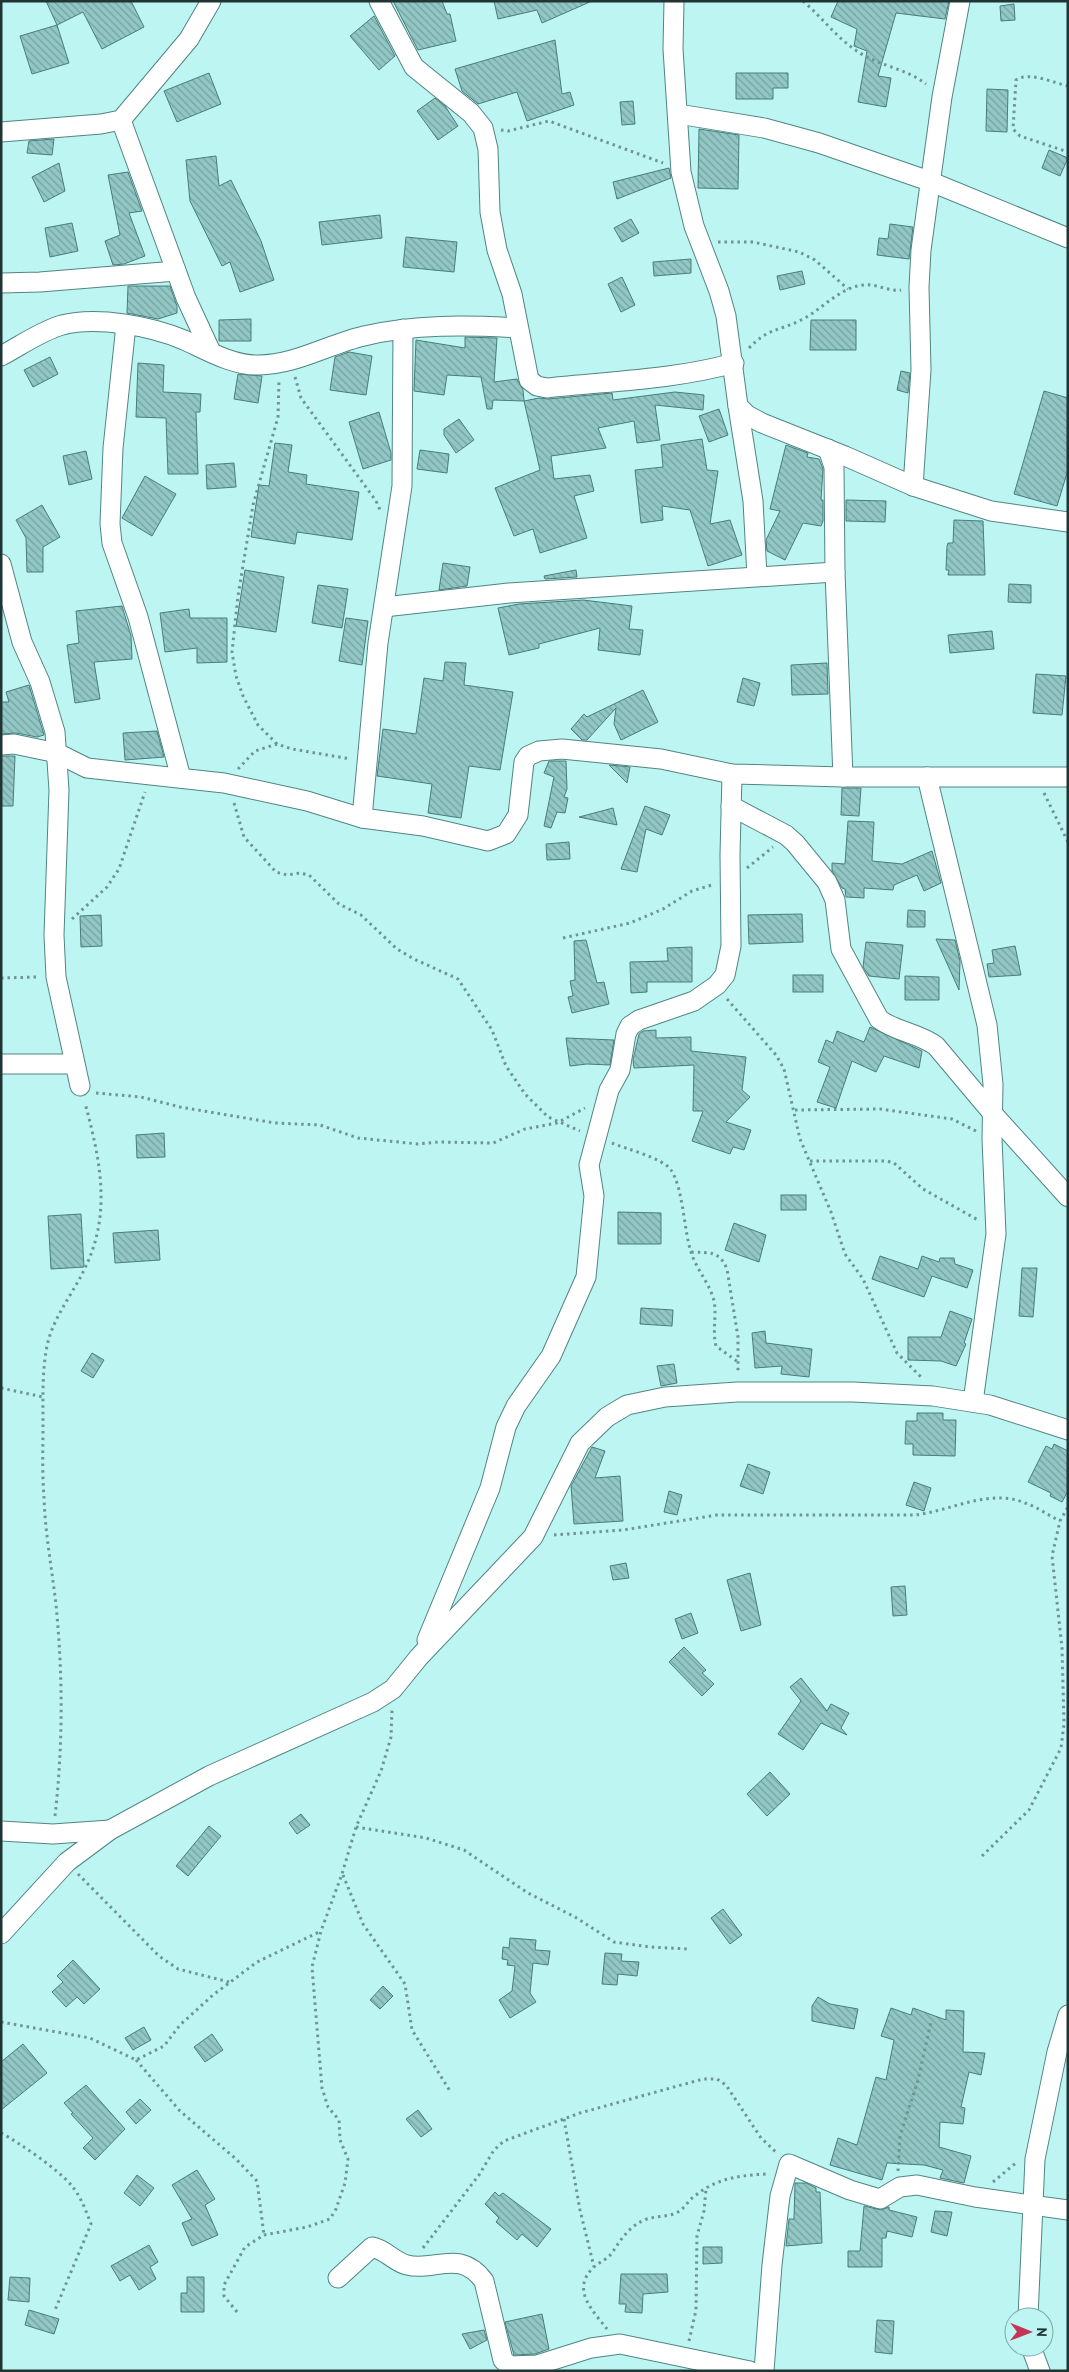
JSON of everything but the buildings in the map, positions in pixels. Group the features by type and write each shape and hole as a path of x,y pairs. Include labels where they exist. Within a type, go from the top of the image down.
{"street":[{"path":"1,132 101,124 121,120 189,39 211,1"},
{"path":"379,1 414,67 471,113 483,128 488,149 490,212 497,250 512,294 529,380 537,386 546,388 658,378 706,371 734,363"},
{"path":"674,1 672,49 681,172 688,205 724,308 734,363 738,406 753,502 757,576"},
{"path":"913,486 921,370 919,287 929,181 960,1"},
{"path":"678,114 764,128 819,143 929,181 1068,238"},
{"path":"121,120 176,271 211,352"},
{"path":"1,283 40,282 176,271"},
{"path":"1,356 62,325 85,321 126,325 166,332 237,362 257,366 284,362 363,336 403,329 477,326 518,328"},
{"path":"126,325 113,448 110,524 112,543 138,617 181,778"},
{"path":"362,818 378,643 402,486 403,329"},
{"path":"738,406 762,423 913,486 991,512 1068,522"},
{"path":"828,449 834,467 843,777"},
{"path":"1,564 22,642 40,682 55,732 59,835 54,935 56,977 80,1086"},
{"path":"384,607 509,593 836,572"},
{"path":"1,745 14,744 57,753 87,768 225,783 307,802 362,818 423,826 488,841 506,834 518,815 524,762 528,756 539,751 562,749 661,759 732,774 843,777 1068,777"},
{"path":"419,1657 445,1602 490,1488 506,1428 516,1406 551,1356 586,1278 594,1196 589,1165 595,1136 609,1090 620,1070 626,1034 630,1026 640,1020 694,1001 717,985 725,974 732,946 730,880 732,774"},
{"path":"927,777 987,1025 994,1115 992,1139 996,1234 973,1402"},
{"path":"731,806 786,835 795,842 832,891 841,949 879,1019 888,1025 928,1040 936,1046 994,1115 1068,1197"},
{"path":"1,1064 75,1064"},
{"path":"1,1934 67,1862 110,1830 209,1776 373,1702 393,1689 419,1657 533,1537 580,1443 607,1417 627,1405 644,1400 737,1392 853,1392 933,1396 1010,1410 1068,1430"},
{"path":"1,1831 53,1834 110,1830"},
{"path":"1028,2307 1032,2204 1038,2142 1063,2053 1068,2014"},
{"path":"764,2371 772,2265 780,2196 788,2169 880,2199 900,2187 917,2185 975,2197 1068,2210"},
{"path":"338,2278 372,2247 396,2261 410,2266 460,2264 478,2272 484,2281 503,2360 510,2366 537,2365 591,2348 620,2344 685,2364 750,2371"},
{"path":"1035,2357 1040,2371"}],"path":[{"path":"803,1 828,29 860,53 921,80 942,97"},
{"path":"1068,86 1031,77 1021,77 1016,80 1013,129 1020,136 1068,152"},
{"path":"483,128 508,131 549,121 662,162 681,172"},
{"path":"700,242 753,242 799,252 814,260 848,289"},
{"path":"734,363 760,336 798,322 848,289 864,284 890,290 919,287"},
{"path":"284,362 301,398 376,501 394,542"},
{"path":"284,362 278,417 253,505 238,596 232,652 236,676 243,696 258,725 277,744 292,749 366,762"},
{"path":"277,744 255,751 225,783 244,837 276,872 287,875 300,873 309,875 339,904 361,915 397,949 414,959 451,975 463,983 497,1038 506,1066 514,1080 548,1117 557,1123 653,1159 671,1170 676,1182 691,1252 714,1299 716,1318 713,1334 716,1346 738,1362"},
{"path":"54,935 107,887 119,869 142,798 152,775"},
{"path":"1036,778 1068,842"},
{"path":"563,938 630,923 662,910 692,891 730,880 754,864 786,835"},
{"path":"1,978 56,977"},
{"path":"717,985 733,1008 776,1056 784,1069 795,1110 800,1139 845,1254 863,1279 897,1353 918,1372 933,1396"},
{"path":"80,1086 94,1093 141,1097 180,1107 275,1123 320,1125 358,1138 418,1144 438,1142 493,1143 525,1130 557,1123 585,1108 609,1090"},
{"path":"53,1834 61,1766 61,1697 56,1608 44,1498 43,1396 47,1346 54,1322 85,1268 99,1236 102,1196 99,1161 80,1086"},
{"path":"795,1110 880,1109 939,1116 952,1119 992,1139"},
{"path":"810,1161 888,1161 894,1163 923,1190 970,1215 996,1234"},
{"path":"691,1252 717,1254 723,1258 727,1269 736,1328 737,1392"},
{"path":"1,1388 43,1396"},
{"path":"533,1537 624,1530 717,1515 915,1515 933,1513 975,1500 1000,1498 1024,1502 1060,1521"},
{"path":"982,1856 1029,1810 1061,1748 1064,1724 1062,1648 1052,1556 1060,1521 1068,1507"},
{"path":"237,2312 224,2296 224,2285 244,2246 264,2234 307,2227 330,2219 336,2209 345,2182 348,2159 340,2140 339,2120 328,2106 322,2088 312,1967 321,1931 342,1874 356,1827 381,1771 391,1737 393,1689"},
{"path":"356,1827 426,1838 464,1850 528,1893 575,1917 614,1942 650,1947 688,1948"},
{"path":"67,1862 159,1956 178,1969 229,1982"},
{"path":"342,1874 363,1924 405,1984 412,2030 450,2091"},
{"path":"136,2060 164,2046 180,2025 229,1982 257,1962 321,1931"},
{"path":"1,2022 90,2038 136,2060 180,2111 236,2159 257,2181 264,2234"},
{"path":"900,2187 898,2165 900,2136 918,2080 932,2022"},
{"path":"410,2266 480,2175 494,2150 504,2141 564,2119 703,2079 717,2079 726,2085 761,2138 788,2169"},
{"path":"564,2119 580,2210 594,2267"},
{"path":"1,2133 18,2141 72,2186 83,2204 91,2224 56,2310"},
{"path":"975,2197 1038,2142"},
{"path":"620,2344 586,2302 584,2292 585,2281 594,2267 608,2258 624,2234 646,2219 674,2214 682,2210 695,2195 740,2175 788,2169"},
{"path":"685,2364 696,2310 697,2236 704,2211 706,2189"}]}
